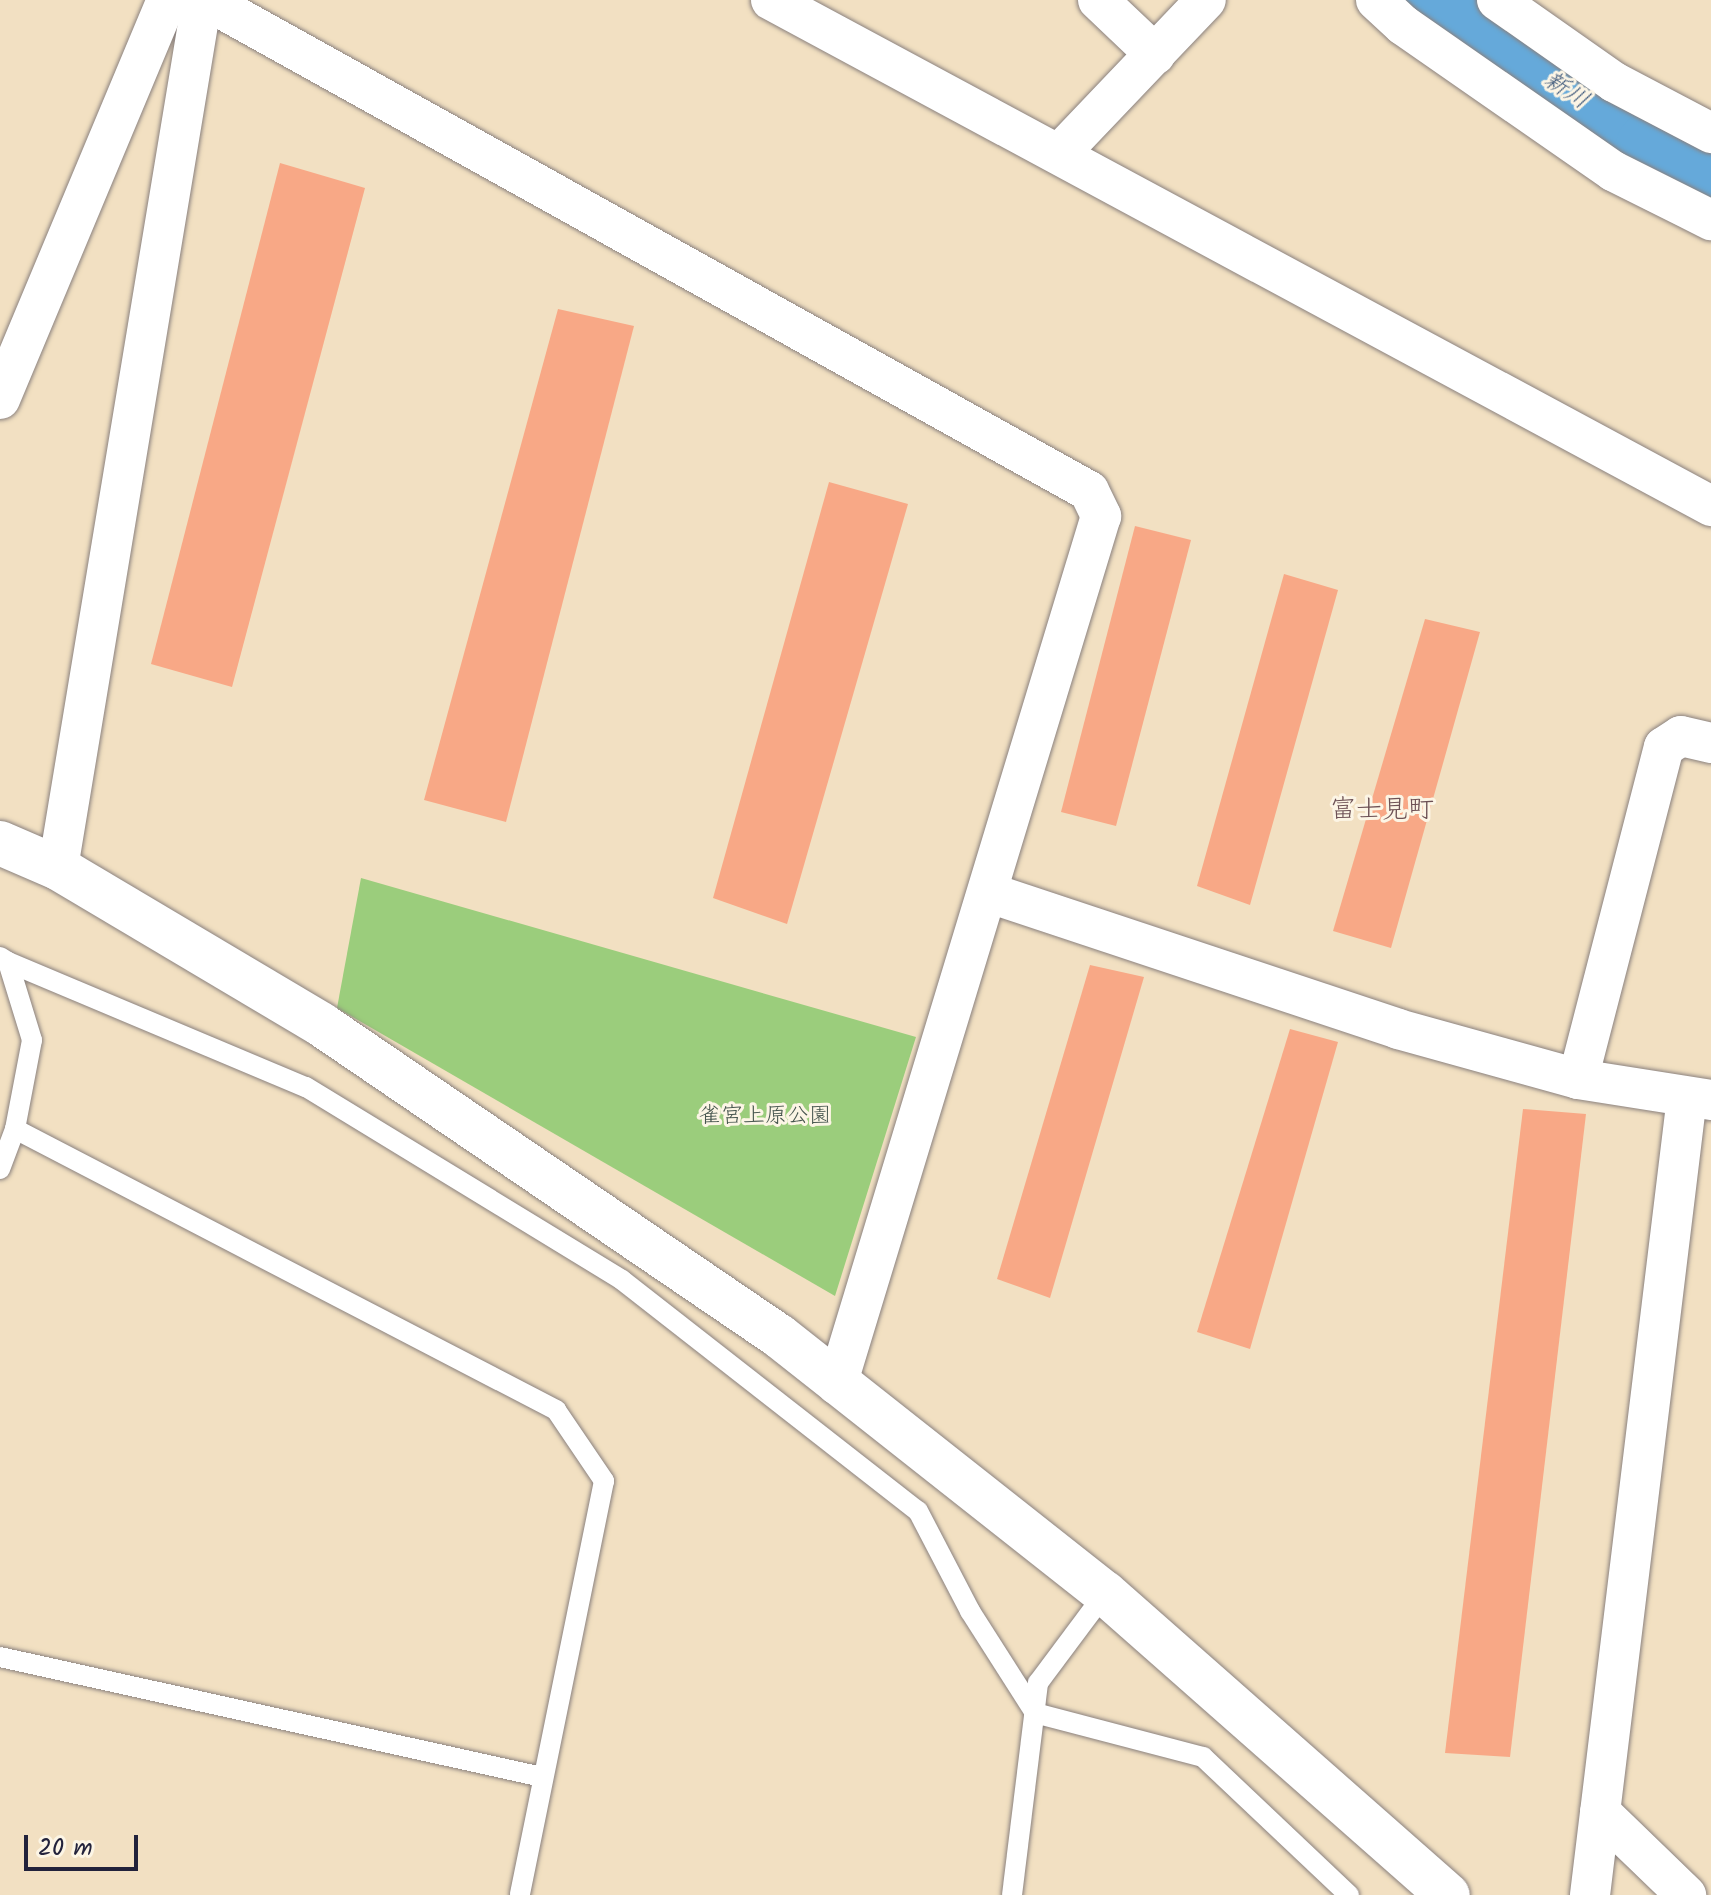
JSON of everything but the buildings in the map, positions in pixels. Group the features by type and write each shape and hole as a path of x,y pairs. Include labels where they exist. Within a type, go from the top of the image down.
{"street":[{"path":"0,399 167,0"},
{"path":"58,868 204,0 1089,491 1101,516 990,893 837,1385"},
{"path":"771,0 1061,152 1711,506"},
{"path":"1098,0 1155,54"},
{"path":"1061,152 1206,0"},
{"path":"1376,0 1403,25 1613,171 1711,220"},
{"path":"1497,0 1614,82 1711,133"},
{"path":"1578,1079 1664,747 1681,736 1711,743"},
{"path":"0,843 58,868 335,1033 649,1243 779,1336 837,1385 1105,1593 1448,1895"},
{"path":"990,893 1398,1029 1578,1079 1699,1098 1590,1895"},
{"path":"1600,1812 1686,1895"}],"lane":[{"path":"0,1169 15,1129 32,1040 4,960"},
{"path":"4,960 306,1087 622,1280 918,1511 970,1611 1035,1713 1203,1757 1349,1895"},
{"path":"15,1129 556,1410 604,1481 520,1895"},
{"path":"1012,1895 1038,1683 1105,1593"},
{"path":"0,1657 542,1777"}],"green space":[{"name":"雀宮上原公園","path":"361,878 916,1037 835,1296 337,1008"}],"waterway":[{"name":"新川","path":"1424,0 1650,146 1711,177"}],"district":[{"name":"富士見町","path":"1382,811"}]}
